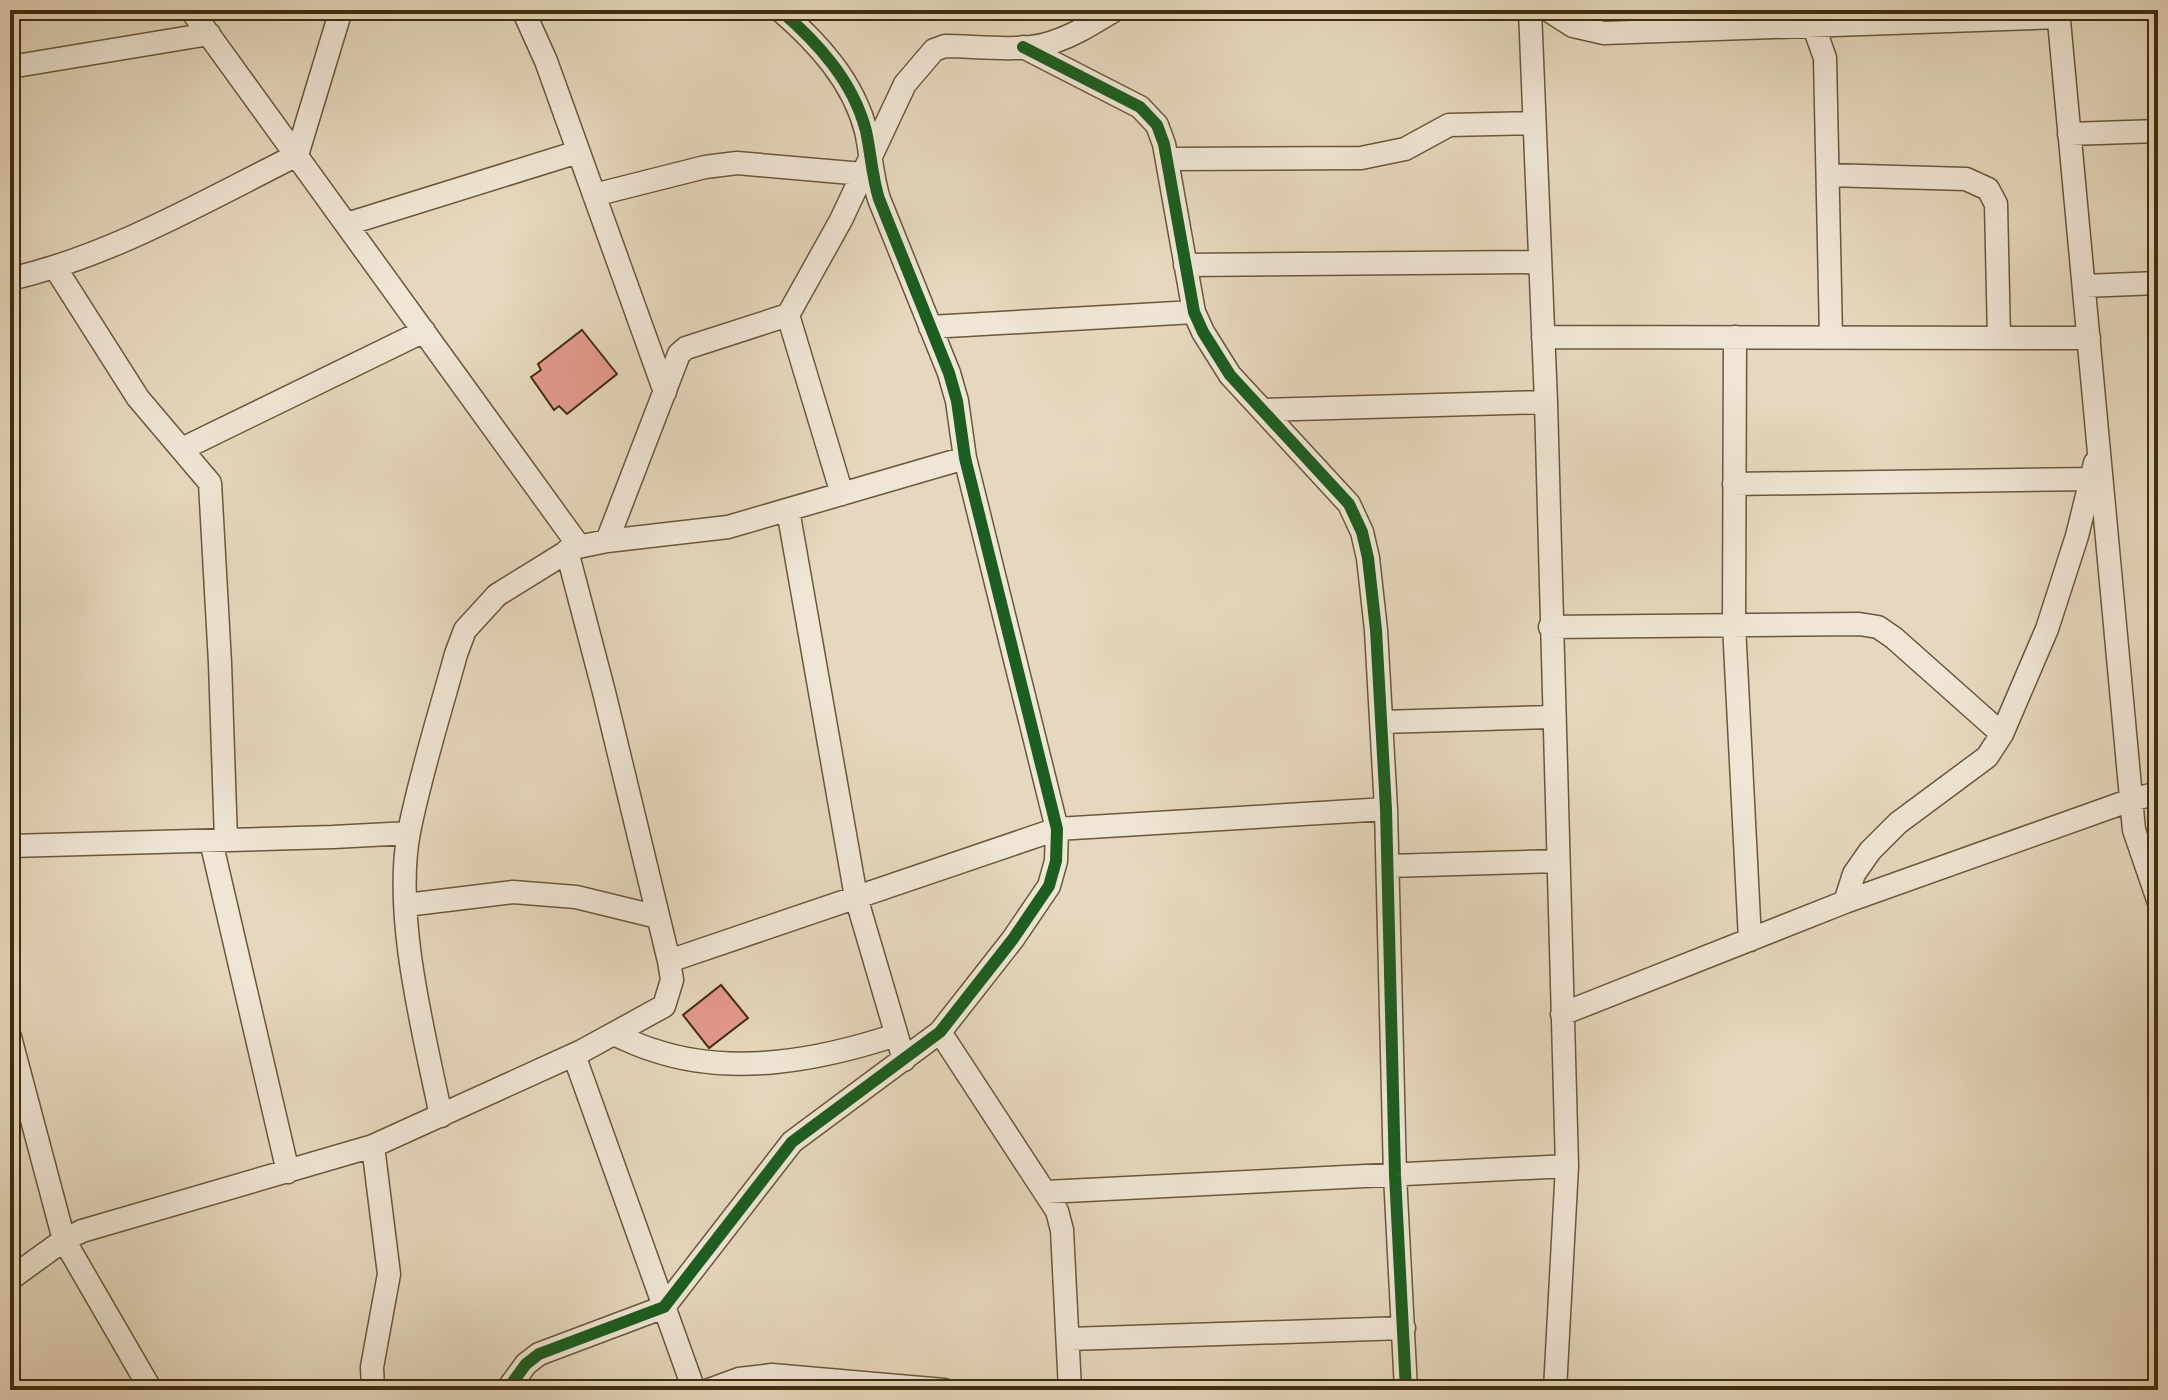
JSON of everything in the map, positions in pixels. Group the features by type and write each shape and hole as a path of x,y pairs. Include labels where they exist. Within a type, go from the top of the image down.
{"street":[{"path":"10,1279 64,1240 82,1231 373,1146 441,1116 574,1055 664,1006 672,980 573,548 424,331 191,10"},
{"path":"10,279 56,269 141,232 297,155 341,10"},
{"path":"523,10 546,61 665,392"},
{"path":"507,1390 526,1364 539,1354 664,1307 792,1142 940,1032 1013,939 1049,886 1056,861 1057,829 965,458 957,401 866,166 866,134 850,90 826,54 780,10"},
{"path":"842,494 788,315 905,84 934,50 945,46 1023,47 1052,43 1115,10"},
{"path":"1530,10 1546,402 1556,861 1567,1166 1555,1390"},
{"path":"1548,10 1573,26 1604,33 1810,18 2058,14 2134,830 2158,900"},
{"path":"1810,18 1825,58 1831,337"},
{"path":"10,67 209,34"},
{"path":"1023,47 1140,107 1157,125 1167,159 1194,312 1203,332 1230,375 1349,504 1362,532 1376,630 1386,809 1395,1175 1406,1390"},
{"path":"1167,159 1361,158 1405,149 1449,125 1534,123"},
{"path":"2069,134 2158,131"},
{"path":"347,224 578,152"},
{"path":"594,195 705,167 737,163 866,166"},
{"path":"1828,175 1966,179 1988,189 1996,204 1999,338"},
{"path":"1185,265 1540,262"},
{"path":"56,269 130,388 210,483 219,841 288,1172"},
{"path":"2084,286 2158,283"},
{"path":"930,327 1194,312"},
{"path":"607,541 679,354 686,348 788,315"},
{"path":"182,449 424,331"},
{"path":"1543,337 2089,338"},
{"path":"1735,337 1734,625 1750,940"},
{"path":"1263,410 1546,402"},
{"path":"1845,902 1854,874 1870,851 1898,823 1987,757 2002,734 2047,629 2077,536 2099,447"},
{"path":"441,1116 416,991 406,905 409,833 465,630 497,595 573,548 607,541 712,530 965,458"},
{"path":"1734,484 2091,479"},
{"path":"788,510 856,897 904,1060"},
{"path":"1550,627 1859,624 1878,627 2002,734"},
{"path":"1381,722 1553,717"},
{"path":"1562,1014 1845,902 2158,793"},
{"path":"669,961 1057,829 1386,809"},
{"path":"10,846 409,833"},
{"path":"1388,866 1556,861"},
{"path":"406,905 513,892 576,897 658,917"},
{"path":"940,1032 1057,1211 1062,1230 1070,1390"},
{"path":"613,1034 653,1050 688,1059 734,1063 772,1063 832,1053 896,1035"},
{"path":"10,1037 64,1240 151,1390"},
{"path":"574,1055 694,1390"},
{"path":"373,1146 389,1274 372,1367 373,1390"},
{"path":"1046,1192 1567,1166"},
{"path":"1069,1339 1404,1328"},
{"path":"709,1390 739,1379 772,1375 944,1390"}],"building":[{"path":"582,330 617,374 567,414 559,406 554,410 531,377 541,370 538,364"},
{"path":"721,985 748,1018 709,1048 683,1015"}],"cycle path":[{"path":"507,1390 526,1364 539,1354 664,1307 792,1142 940,1032 1013,939 1049,886 1056,861 1057,829 965,458 957,401 949,373 879,199 860,113 832,64 780,10"},
{"path":"1023,47 1140,107 1157,125 1164,144 1194,312 1203,332 1230,375 1349,504 1362,532 1376,630 1386,809 1395,1175 1406,1390"}]}
